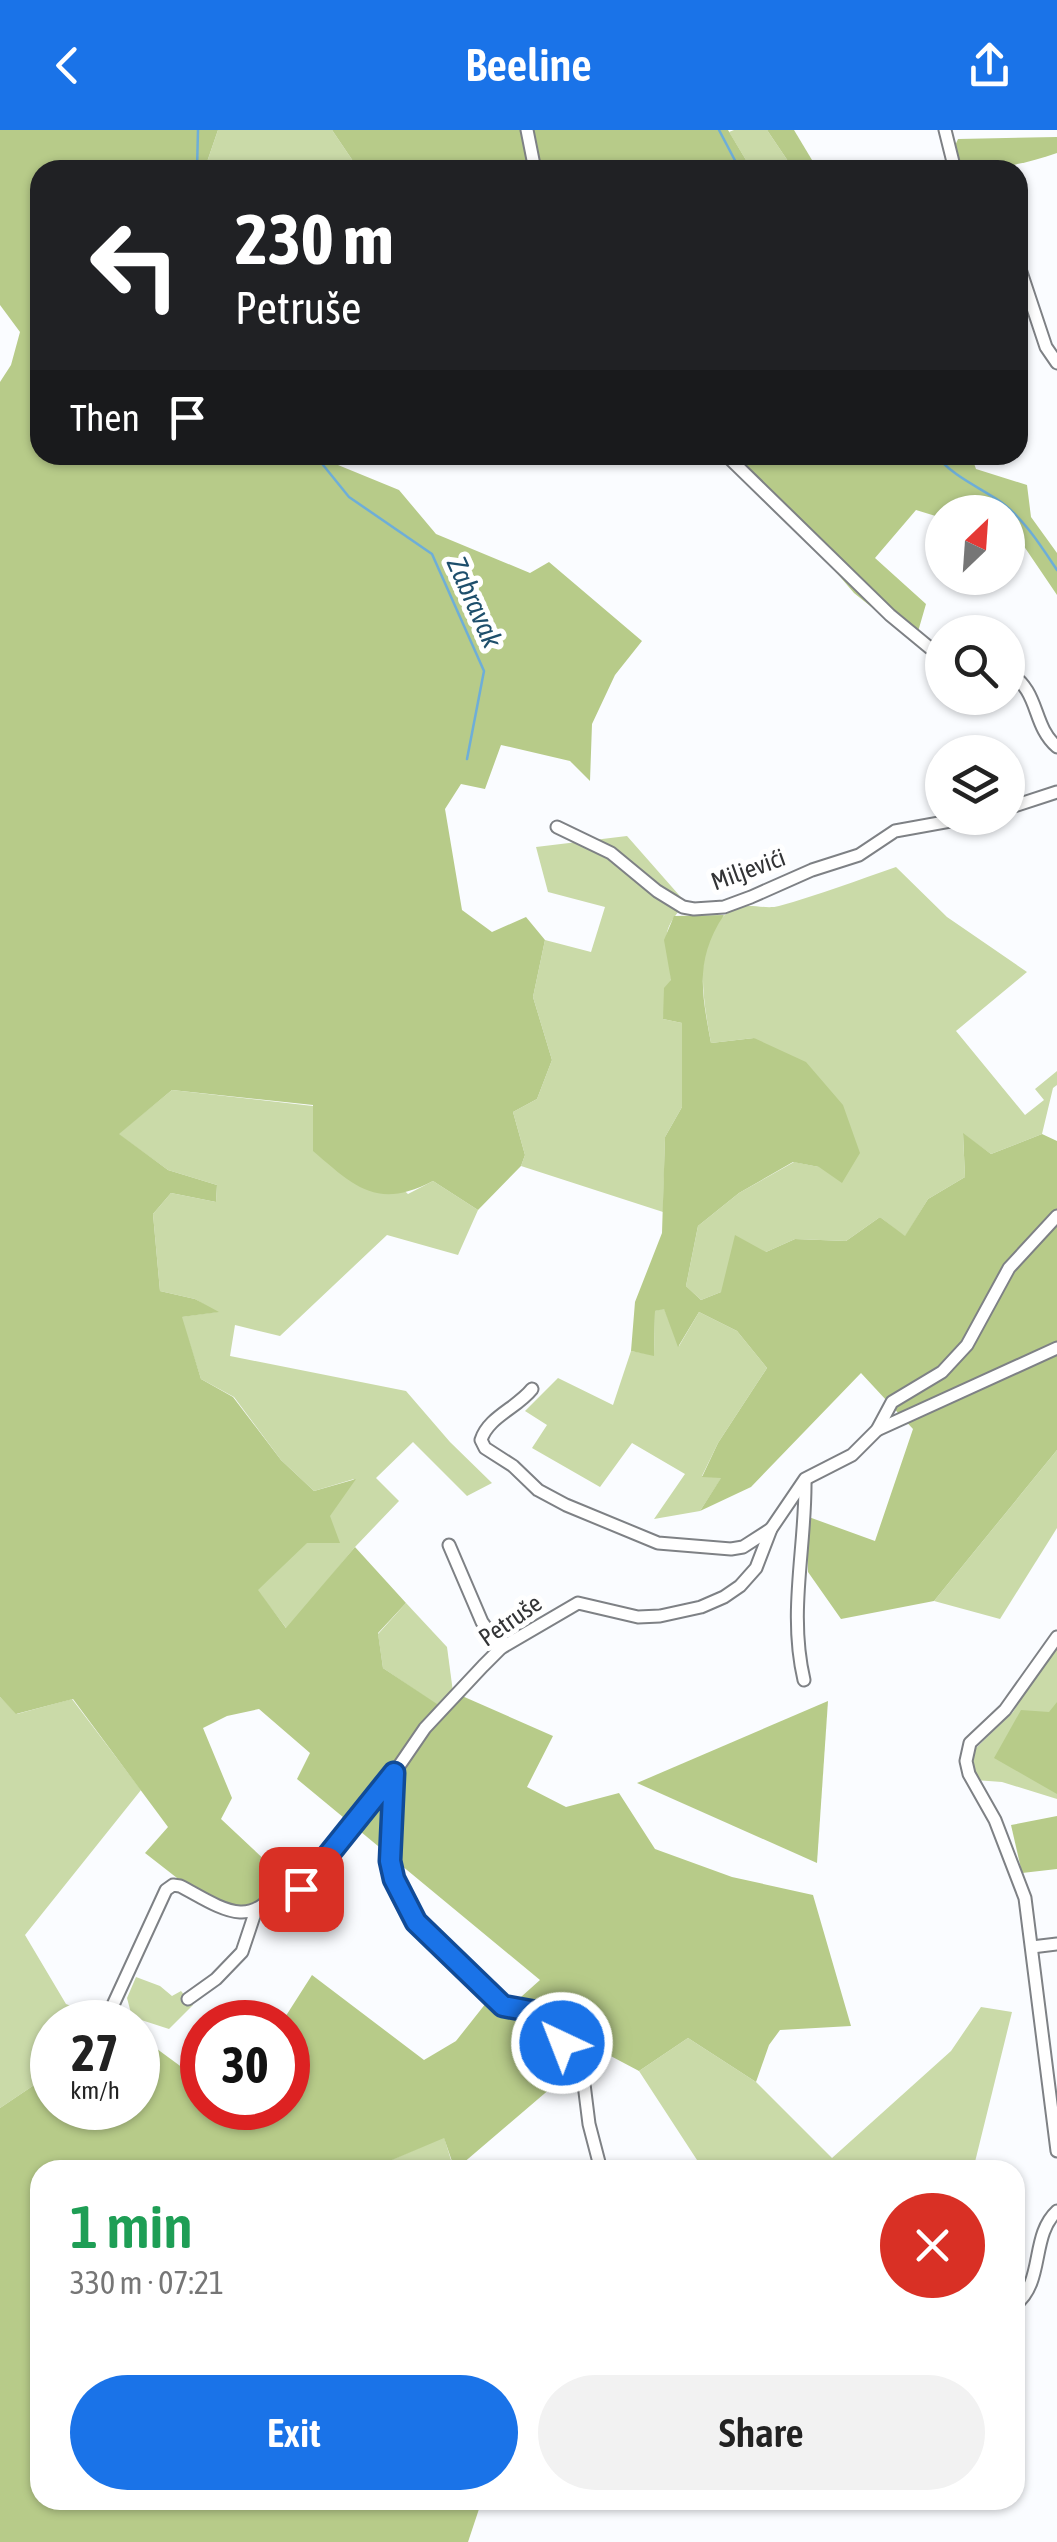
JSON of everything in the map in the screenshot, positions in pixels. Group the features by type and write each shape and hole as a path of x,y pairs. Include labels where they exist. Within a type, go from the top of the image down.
{"street":[{"path":"527,130 533,160"},
{"path":"945,130 952,160"},
{"path":"1028,293 1046,346 1057,363"},
{"path":"736,465 925,644"},
{"path":"1025,687 1041,726 1057,747"},
{"path":"1025,802 1057,792"},
{"name":"Miljevići","path":"558,827 612,853 657,891 682,907 694,908 724,907 751,898 812,870 859,855 895,831 925,826"},
{"path":"877,1430 892,1402 942,1372 967,1345 1009,1268 1057,1216"},
{"path":"877,1430 1057,1348"},
{"path":"532,1389 523,1401 488,1425 481,1440 490,1453 513,1466 550,1497 658,1543 731,1549 743,1547 771,1529"},
{"path":"892,1402 896,1412 908,1416"},
{"name":"Petruše","path":"286,1909 315,1868 377,1798 425,1728 501,1648 578,1603 638,1616 682,1612 724,1597 756,1568 771,1529 810,1474 852,1455 877,1430"},
{"path":"804,1680 798,1657 796,1592 805,1480"},
{"path":"449,1545 482,1622 501,1648"},
{"path":"1057,1637 1004,1710 970,1743 966,1761 1025,1898 1057,2152"},
{"path":"394,1773 390,1861 394,1879 416,1922 503,2006 547,2014 562,2043 582,2068 599,2160"},
{"path":"188,1998 242,1952 256,1910 296,1875 315,1868"},
{"path":"115,2000 166,1890 173,1885 238,1912 256,1910"},
{"path":"1032,1947 1057,1944"},
{"path":"1025,2294 1045,2225 1057,2211"}],"green space":[{"path":"0,130 218,130 208,160 30,160 30,465 338,465 399,490 436,534 530,573 549,562 642,641 615,675 592,724 590,781 570,761 501,745 485,789 461,784 445,809 462,910 492,932 526,917 545,940 533,997 552,1060 537,1099 513,1112 525,1155 521,1166 478,1210 433,1181 397,1194 381,1194 355,1184 313,1151 313,1105 172,1090 119,1134 168,1170 217,1185 216,1202 171,1193 153,1214 160,1291 195,1299 219,1312 182,1317 201,1379 233,1397 281,1460 314,1491 356,1479 330,1516 340,1543 307,1543 258,1590 286,1628 355,1547 406,1603 378,1633 383,1668 440,1706 453,1692 553,1736 527,1787 566,1807 619,1793 655,1849 732,1877 813,1895 851,2026 780,2030 769,2045 756,2082 688,2038 639,2071 605,2053 579,2064 467,2160 452,2160 444,2138 392,2160 30,2160 30,2510 479,2510 468,2542 0,2542 0,2108 30,2088 30,2130 160,2130 160,2051 180,2066 180,2130 310,2130 310,2000 296,2000 312,1975 424,2060 456,2041 490,1998 512,2005 540,1980 297,1779 310,1753 259,1709 227,1716 203,1728 232,1798 221,1819 285,1879 261,1903 242,1911 186,1885 145,1853 168,1827 73,1699 16,1714 0,1697 0,382 11,365 20,332 0,305"},
{"path":"218,130 332,130 352,160 208,160"},
{"path":"332,130 728,130 746,160 352,160"},
{"path":"767,130 787,160 746,160 729,132"},
{"path":"767,130 794,130 812,160 787,160"},
{"path":"1057,137 1057,153 1028,162 949,160 958,139"},
{"path":"741,465 975,465 976,469 1027,485 1031,517 1057,553 1057,595 1025,548 1025,495 925,495 925,513 916,510 875,558 926,604 915,642 854,593"},
{"path":"627,836 686,903 670,923 666,939 671,978 663,1019 682,1023 682,1107 665,1137 663,1212 521,1166 525,1155 513,1112 537,1099 552,1060 533,997 545,940 591,952 605,907 548,892 536,847"},
{"path":"896,867 947,917 1027,972 956,1031 1025,1115 1044,1100 1035,1089 1057,1071 1057,1085 1042,1134 991,1154 963,1134 965,1177 928,1199 905,1237 880,1217 846,1241 795,1239 766,1252 721,1292 701,1300 686,1286 698,1226 739,1193 794,1162 819,1167 754,1038 711,1043 703,989 710,934 720,919 739,907 779,906"},
{"path":"724,915 704,962 703,993 711,1043 754,1038 806,1062 843,1105 860,1153 842,1183 819,1167 793,1162 739,1193 698,1226 686,1286 701,1300 721,1292 735,1235 766,1252 795,1239 846,1241 880,1217 905,1236 928,1199 965,1177 963,1133 991,1154 1042,1134 1057,1141 1057,1450 934,1601 841,1619 808,1572 806,1516 875,1541 913,1429 861,1373 751,1487 700,1511 721,1478 702,1477 718,1443 767,1368 737,1331 699,1312 678,1347 664,1309 655,1311 654,1356 631,1351 635,1302 662,1233 665,1137 682,1107 682,1023 663,1019 664,988 671,980 664,940 674,916"},
{"path":"172,1090 313,1106 408,1194 433,1181 478,1210 458,1255 387,1235 280,1336 235,1325 230,1356 406,1391 492,1483 467,1496 413,1442 376,1478 399,1501 287,1629 257,1590 309,1538 354,1479 314,1491 281,1460 234,1397 201,1379 181,1317 216,1312 195,1299 160,1291 153,1214 171,1193 216,1202 217,1185 168,1170 118,1134"},
{"path":"664,1308 679,1346 699,1312 737,1331 767,1368 718,1443 702,1476 722,1477 700,1511 654,1519 685,1474 632,1443 600,1487 532,1448 547,1425 525,1411 558,1378 613,1405 631,1351 654,1355 655,1311"},
{"path":"1057,1450 1057,1528 1000,1619 934,1601"},
{"path":"406,1603 447,1647 453,1692 440,1707 383,1668 378,1634"},
{"path":"1057,1644 1057,1799 1002,1782 975,1780 975,1749 1013,1712"},
{"path":"0,1697 17,1714 72,1699 141,1790 25,1935 64,2000 30,2000 30,2088 0,2108"},
{"path":"828,1701 817,1863 637,1783"},
{"path":"1057,1702 1057,1794 994,1758 1021,1710 1049,1712"},
{"path":"1057,1816 1057,1869 1022,1873 1011,1825"},
{"path":"136,1977 160,1986 172,1996 181,1991 189,2000 180,2000 180,2018 169,2029 160,2026 160,2000 127,1998"},
{"path":"981,2007 1012,2012 975,2160 697,2160 639,2071 688,2038 756,2082 832,2158 951,2051"},
{"path":"444,2137 451,2160 391,2160"}],"waterway":[{"name":"Zabravak","path":"197,160 198,130"},
{"path":"719,130 735,160"},
{"name":"Zabravak","path":"323,465 349,497 432,554 484,671 467,759"},
{"path":"946,465 1009,509 1032,533 1057,570"}],"route":[{"path":"301,1889 394,1773 390,1861 394,1879 416,1922 503,2006 547,2014 562,2043"}]}
